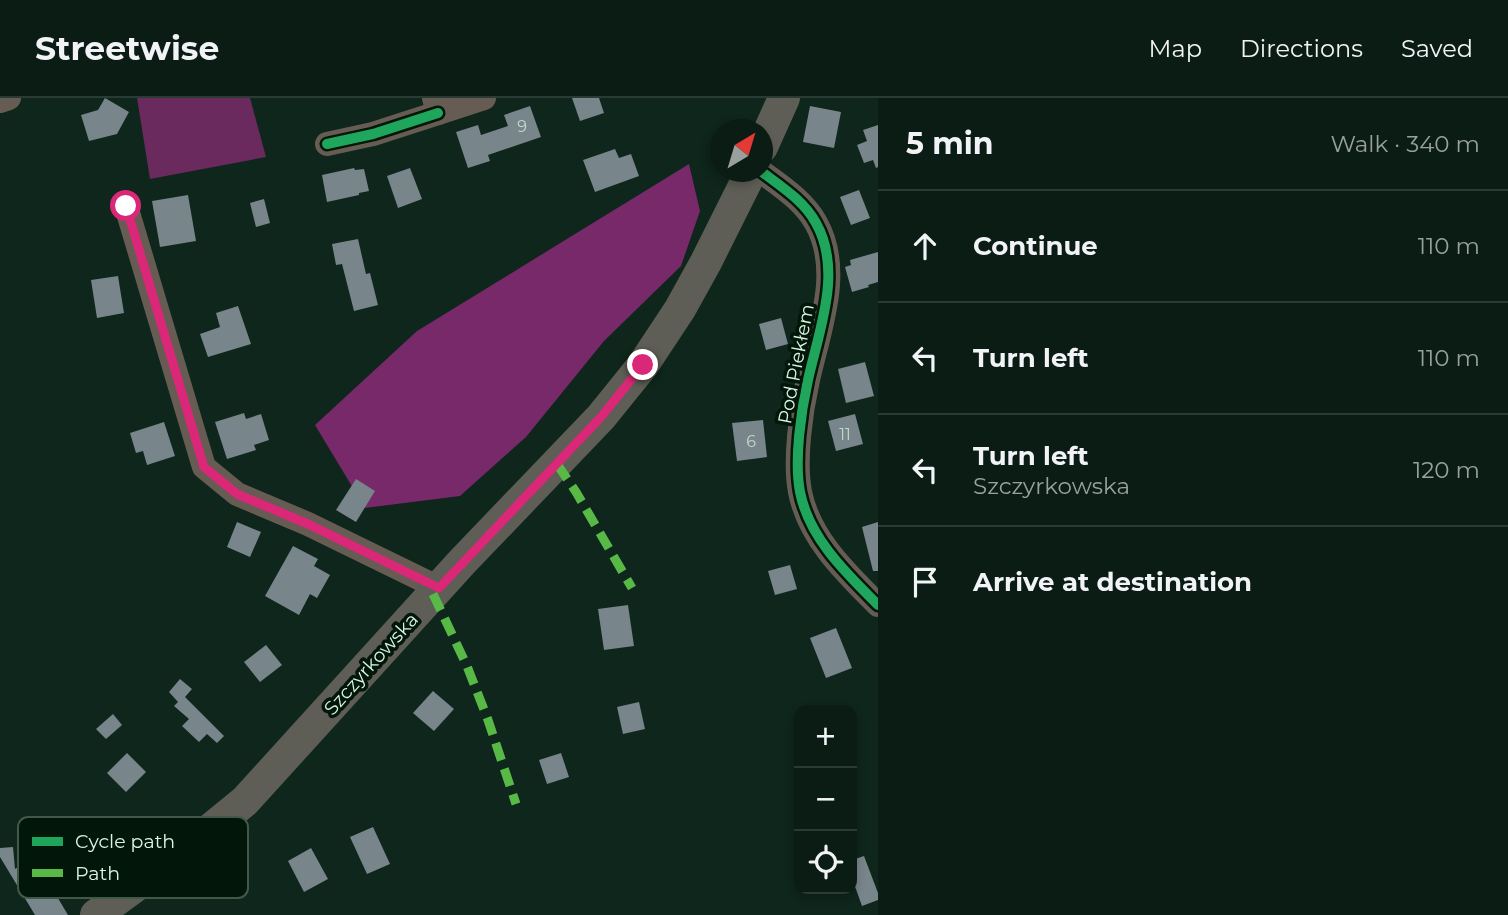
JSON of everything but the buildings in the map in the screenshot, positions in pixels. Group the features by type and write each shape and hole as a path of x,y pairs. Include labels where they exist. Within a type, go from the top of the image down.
{"main road":[{"path":"773,122 784,98"},
{"name":"Szczyrkowska","path":"225,817 245,801 439,588 601,417 662,338 695,283 746,182"},
{"name":"Szczyrkowska","path":"96,915 119,898"}],"street":[{"path":"0,101 9,98"},
{"path":"327,144 373,134 436,106 484,98"},
{"name":"Pod Piekłem","path":"773,181 803,206 815,221 824,240 828,263 826,300 807,383 800,429 800,492 818,535 832,556 878,605"},
{"path":"126,206 204,467 237,494 308,524 439,588"}],"shaded area":[{"path":"137,98 250,98 266,157 150,179"},
{"path":"689,164 700,211 681,266 604,341 526,437 460,496 365,508 315,425 417,331"}],"marked path":[{"path":"557,464 632,588"},
{"path":"433,594 467,666 516,804"}],"cycle path":[{"path":"327,144 373,134 438,113"},
{"path":"773,180 811,215 824,241 828,261 826,301 801,421 798,451 800,492 811,525 820,540 878,605"}],"route":[{"path":"126,206 204,467 237,494 308,524 439,588 601,417 643,365"}]}
